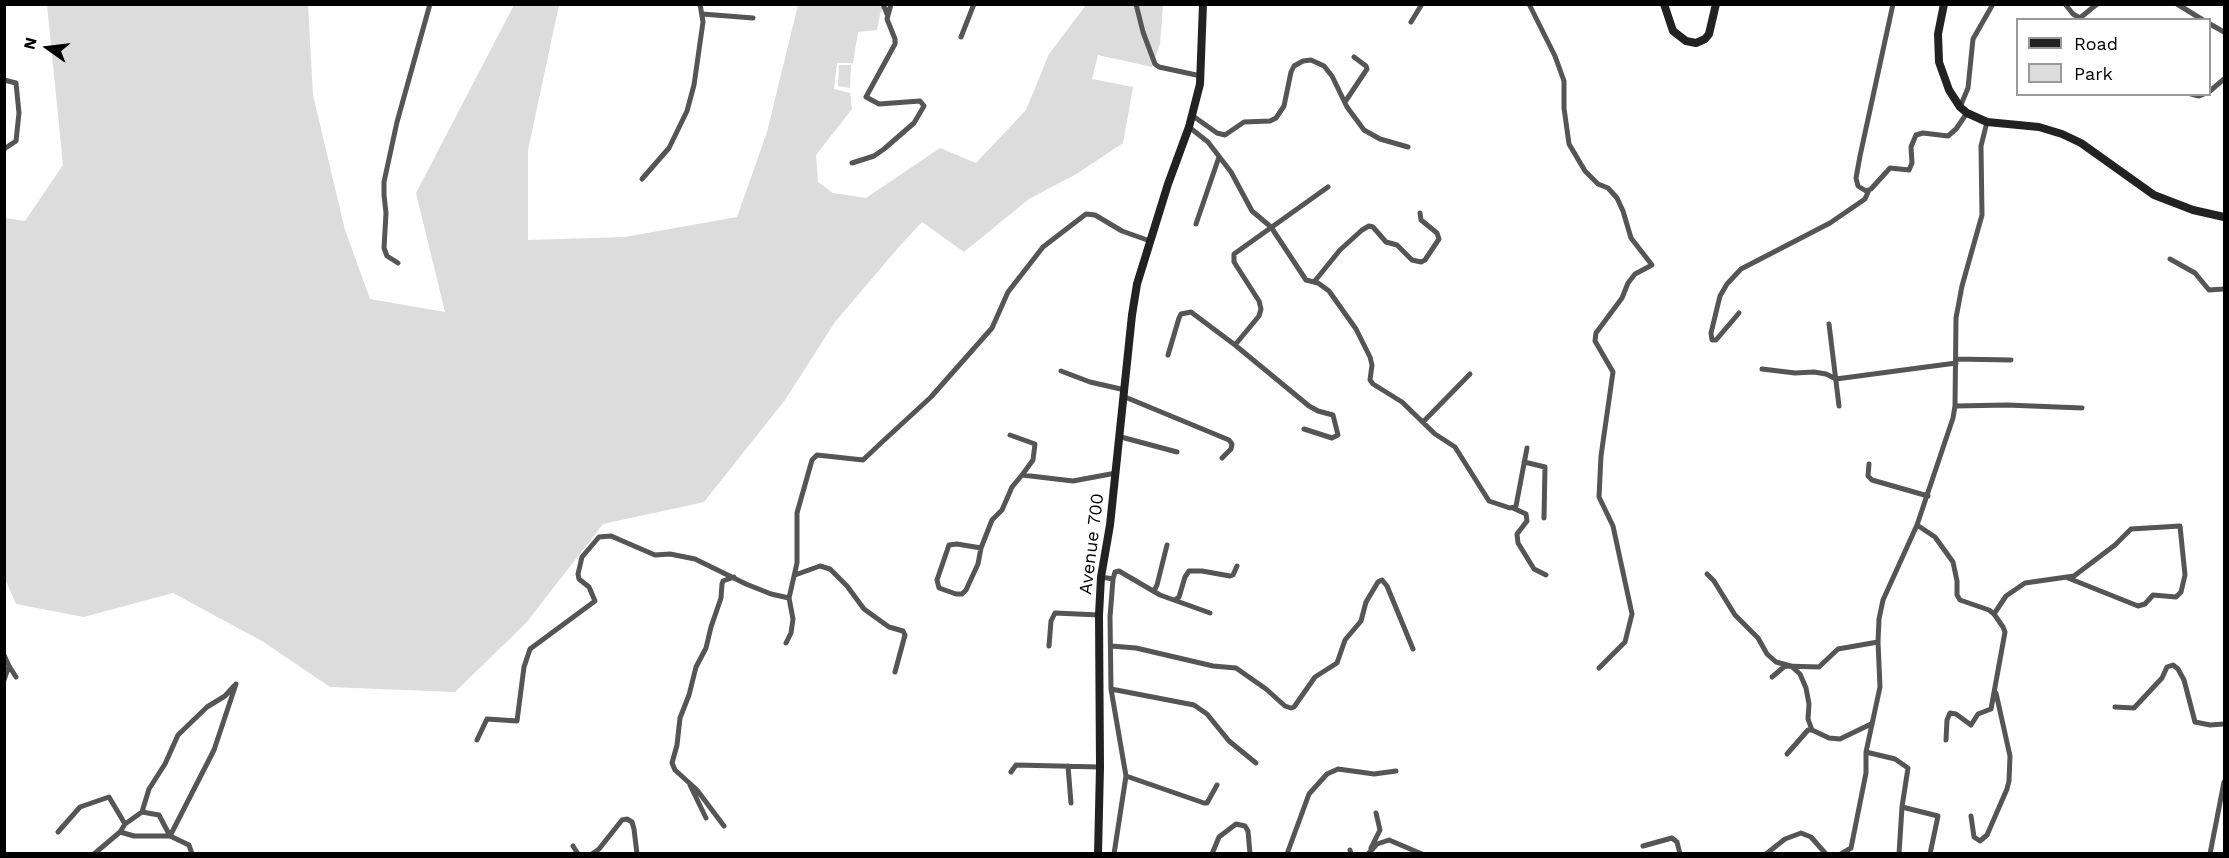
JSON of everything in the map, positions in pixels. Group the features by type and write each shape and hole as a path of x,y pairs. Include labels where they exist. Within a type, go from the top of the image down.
{"main road":[{"name":"Avenue 700","path":"1098,854 1101,577 1110,525 1128,348 1135,294 1150,241 1189,127 1201,76 1203,4"},
{"path":"1665,5 1674,32 1686,41 1696,43 1701,42 1709,34 1716,4"},
{"path":"1944,4 1938,34 1939,62 1949,90 1960,107 1967,113 1987,122 2039,127 2062,134 2081,143 2154,195 2193,210 2224,217"}],"street":[{"path":"398,263 387,256 384,248 386,213 384,182 397,122 429,4"},
{"path":"642,179 669,148 687,111 694,85 703,22 700,4"},
{"path":"883,4 888,14"},
{"path":"852,163 874,156 884,149 914,123 924,106 920,101 879,104 866,98 895,44 896,39 888,24 891,4"},
{"path":"961,37 974,4"},
{"path":"1136,4 1155,64 1201,76"},
{"path":"1411,22 1422,4"},
{"path":"1529,4 1555,56 1564,81 1564,108 1569,144 1585,171 1598,184 1608,188 1617,198 1631,238 1652,265 1635,274 1628,283 1622,298 1596,333 1595,341 1613,372 1600,456 1599,497 1613,526 1632,615 1625,642 1599,668"},
{"path":"1869,190 1858,186 1856,178 1870,102 1893,4"},
{"path":"1960,107 1968,88 1973,39 1993,4"},
{"path":"2065,4 2077,18"},
{"path":"2080,18 2097,4"},
{"path":"2177,4 2200,18"},
{"path":"702,14 753,18"},
{"path":"1345,102 1366,69 1366,66 1354,57"},
{"path":"1192,116 1225,135 1244,122 1270,121 1276,118 1284,106 1294,66 1311,60 1324,66 1332,76 1358,123 1372,135 1408,147"},
{"path":"2211,90 2224,79"},
{"path":"4,80 16,83 19,113 16,141 4,150"},
{"path":"1739,314 1716,340 1712,340 1712,326 1720,296 1727,284 1741,269 1830,223 1865,198 1869,190 1890,168 1909,170 1912,163 1911,147 1916,135 1923,133 1948,136 1967,113"},
{"path":"1841,854 1851,851 1866,773 1866,752 1880,687 1878,619 1883,600 1928,496 1949,436 1956,406 1956,318 1958,300 1982,215 1981,146 1987,122"},
{"path":"1189,127 1201,135 1231,172 1252,211 1272,227 1306,280 1329,291 1356,329 1370,357 1372,365 1370,380 1373,384 1402,402 1435,434 1455,447 1488,501 1526,514 1527,521 1517,534 1518,543 1534,569 1546,575"},
{"path":"1196,224 1219,158"},
{"path":"1235,345 1259,316 1261,309 1234,262 1233,256 1240,247 1328,187"},
{"path":"1314,282 1340,250 1369,226 1373,227 1386,242 1397,246 1412,260 1421,262 1425,260 1437,245 1438,236 1423,223 1420,213"},
{"path":"786,643 794,619 789,598 795,575 797,513 812,460 817,455 863,460 931,397 992,328 1008,292 1043,247 1086,214 1095,215 1122,231 1150,241"},
{"path":"2170,259 2195,273 2209,291 2224,289"},
{"path":"1168,356 1179,318 1191,312 1309,406 1333,416 1338,435 1332,438 1304,429"},
{"path":"1829,324 1839,406"},
{"path":"1762,369 1795,373 1814,372 1836,379 1956,361 2011,360"},
{"path":"1061,371 1125,393 1229,440 1232,444 1231,449 1222,458"},
{"path":"1423,422 1470,374"},
{"path":"1956,406 2007,405 2082,408"},
{"path":"981,548 949,545 937,580 938,587 954,594 964,592 978,564 981,548 992,520 1002,510 1012,487 1033,460 1035,444 1010,435"},
{"path":"1120,437 1177,452"},
{"path":"1513,508 1518,502 1527,448"},
{"path":"1524,462 1545,467 1544,518"},
{"path":"1869,464 1868,476 1872,480 1928,496"},
{"path":"1022,475 1073,481 1116,473"},
{"path":"1917,525 1935,537 1953,562 1958,581 1957,595 1960,600 1989,610 2005,632 1990,710 1978,714 1973,724 1970,725 1954,713 1948,715 1946,740"},
{"path":"1994,614 2006,596 2025,583 2068,578 2138,606 2145,604 2154,595 2176,597 2181,592 2185,575 2180,526 2128,530 2115,545 2068,578"},
{"path":"477,740 487,720 517,721 524,667 530,649 595,602 590,587 579,579 578,574 582,557 599,537 611,536 655,555 670,554 695,559 771,594 789,598"},
{"path":"1154,591 1167,545"},
{"path":"795,575 820,566 830,569 864,609 889,627 903,631 905,635 895,672"},
{"path":"1174,600 1179,597 1185,577 1190,571 1230,576 1233,575 1237,566"},
{"path":"1114,854 1126,776 1111,689 1110,617 1115,572 1174,600 1210,613"},
{"path":"1707,574 1714,581 1735,615 1758,638 1767,654 1776,662 1791,666 1800,674 1806,688 1809,704 1808,719 1812,730 1829,738 1840,739 1871,724"},
{"path":"724,826 698,789 690,785 675,770 672,763 677,746 680,718 696,667 706,648 721,598 723,581 734,577"},
{"path":"1101,577 1113,579"},
{"path":"1111,646 1136,648 1213,666 1236,668 1266,689 1284,706 1291,708 1318,674 1337,663 1345,639 1361,621 1366,602 1378,582 1382,580 1387,586 1413,649"},
{"path":"1049,646 1051,621 1055,614 1099,615"},
{"path":"1772,676 1785,666 1819,667 1838,649 1878,642"},
{"path":"4,655 16,677"},
{"path":"2115,707 2134,708 2162,678 2167,667 2173,665 2184,680 2195,722 2210,725 2224,724"},
{"path":"4,680 9,666"},
{"path":"94,854 120,832 125,824 142,812 149,789 165,764 178,735 207,707 225,696 236,684 214,750 170,836"},
{"path":"1111,689 1194,705 1207,714 1229,741 1256,763"},
{"path":"1971,816 1974,837 1980,841 1987,835 2009,781 2010,756 1995,690"},
{"path":"1787,754 1804,733 1812,730"},
{"path":"1866,752 1895,759 1908,768 1902,807 1899,854"},
{"path":"1011,771 1016,765 1100,767"},
{"path":"1068,766 1071,803"},
{"path":"1287,854 1309,794 1327,774 1338,769 1374,774 1396,771"},
{"path":"1126,776 1207,804 1217,785"},
{"path":"2210,854 2224,782"},
{"path":"690,785 706,818"},
{"path":"58,832 80,807 109,797 125,824"},
{"path":"1902,807 1938,816 1930,854"},
{"path":"142,812 159,815 170,836"},
{"path":"1369,853 1380,830 1376,813"},
{"path":"592,854 599,849 622,820 627,819 632,822 634,829 637,854"},
{"path":"1212,854 1219,837 1236,824 1245,826 1248,831 1250,854"},
{"path":"120,832 134,836 170,836 189,846 192,854"},
{"path":"1766,854 1785,839 1801,833 1810,837 1826,854"},
{"path":"1643,846 1672,838 1677,842 1680,854"},
{"path":"1369,853 1377,844 1389,840 1422,854"},
{"path":"573,846 578,854"}],"green space":[{"path":"47,5 308,5 313,95 345,230 370,299 445,312 416,193 514,5 559,5 528,150 528,240 625,237 737,217 767,132 798,5 884,5 877,30 858,32 853,63 837,63 834,89 850,93 852,109 816,155 818,182 833,193 866,198 940,148 976,163 1026,110 1049,54 1086,5 1163,5 1160,44 1152,67 1098,55 1092,79 1133,87 1123,143 1078,173 1029,199 964,252 922,222 835,322 785,400 704,502 603,524 526,623 455,692 330,687 262,641 173,593 84,617 16,604 5,579 5,218 25,221 63,165"},
{"path":"839,65 851,65 850,88 838,86"}]}
